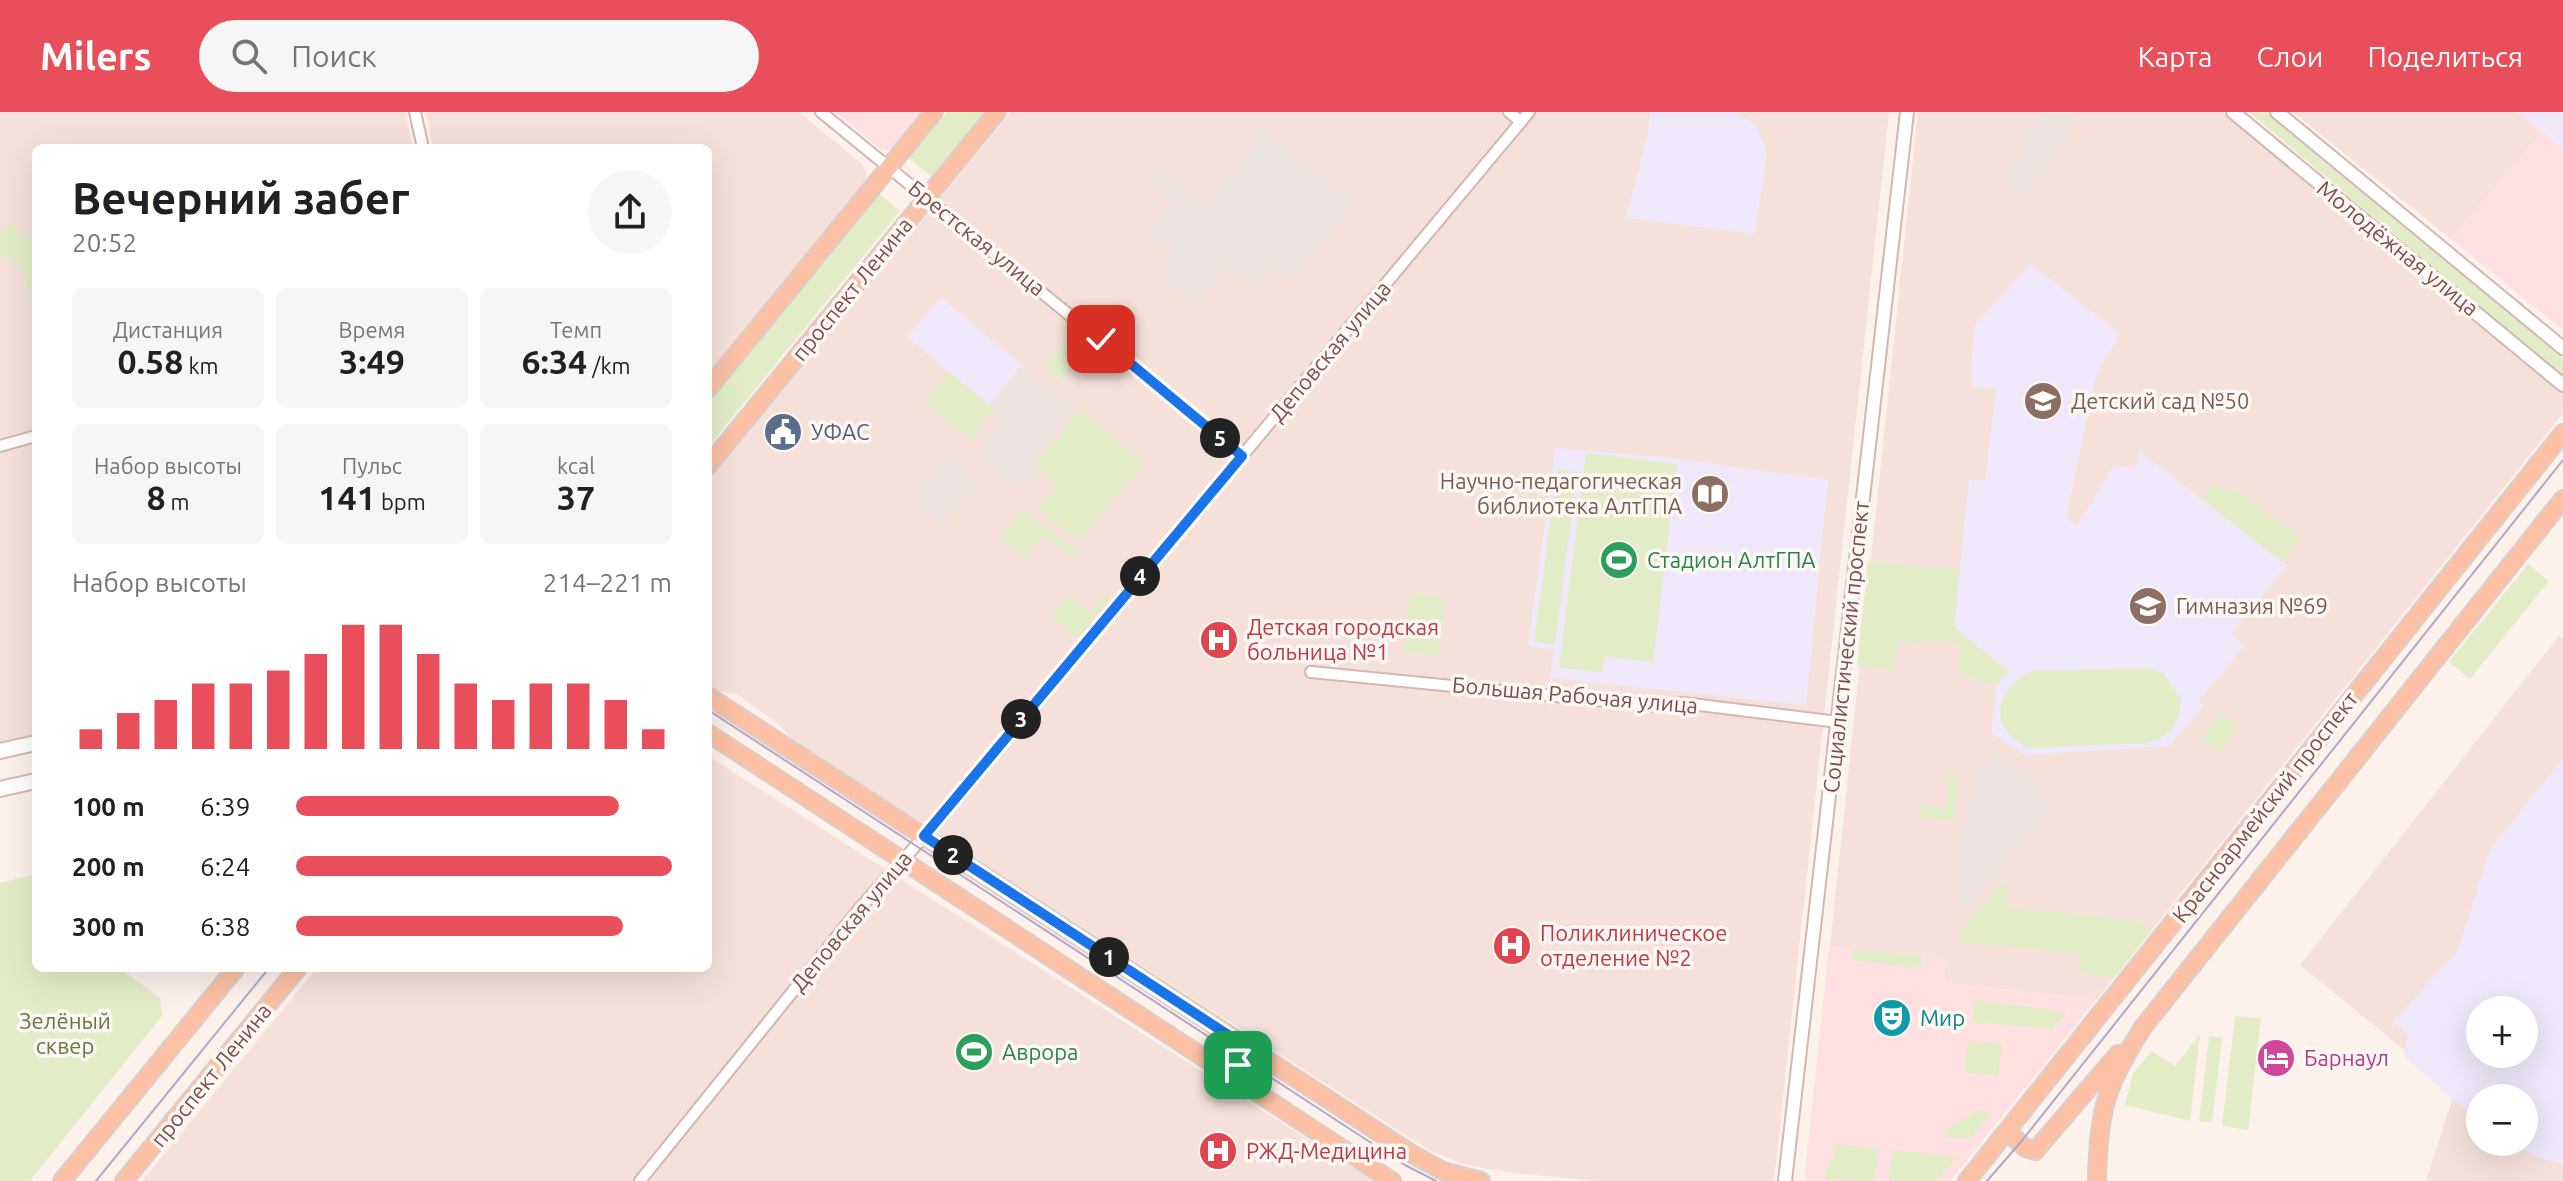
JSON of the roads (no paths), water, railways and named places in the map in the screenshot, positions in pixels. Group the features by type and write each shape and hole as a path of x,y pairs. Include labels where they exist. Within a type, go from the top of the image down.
{"main road":[{"path":"712,384 934,112"},
{"name":"проспект Ленина","path":"712,461 997,112"},
{"name":"Красноармейский проспект","path":"1970,1179 2563,433"},
{"name":"Красноармейский проспект","path":"2097,1181 2097,1148 2107,1090 2122,1059 2144,1026 2563,499"},
{"path":"712,699 1423,1160 1455,1175 1481,1181"},
{"path":"712,736 1392,1181"},
{"path":"0,751 32,744"},
{"path":"0,789 32,782"},
{"path":"62,1181 233,972"},
{"name":"проспект Ленина","path":"124,1181 295,972"},
{"path":"2007,1132 2030,1150 2035,1151 2043,1145 2144,1026"},
{"path":"1231,1076 1248,1048"}],"street":[{"path":"415,112 422,144"},
{"name":"Брестская улица","path":"821,112 1242,456"},
{"path":"1509,112 1521,122"},
{"name":"Деповская улица","path":"640,1181 787,996 1529,112"},
{"name":"Социалистический проспект","path":"1785,1181 1907,112"},
{"name":"Молодёжная улица","path":"2233,112 2563,385"},
{"name":"Молодёжная улица","path":"2277,112 2563,348"},
{"path":"0,446 32,437"},
{"name":"Большая Рабочая улица","path":"1311,672 1656,706 1683,703 1838,722"}],"tram line":[{"path":"1987,1181 2563,460"},
{"path":"712,713 1405,1165 1436,1181"},
{"path":"96,1181 266,972"}],"place":[{"name":"Детский сад №50","path":"2043,401"},
{"name":"УФАС","path":"783,432"},
{"name":"Научно-педагогическая библиотека АлтГПА","path":"1710,494"},
{"name":"Стадион АлтГПА","path":"1619,560"},
{"name":"Гимназия №69","path":"2148,606"},
{"name":"Детская городская больница №1","path":"1219,640"},
{"name":"Поликлиническое отделение №2","path":"1512,946"},
{"name":"Мир","path":"1892,1018"},
{"name":"Аврора","path":"974,1052"},
{"name":"Барнаул","path":"2276,1058"},
{"name":"РЖД-Медицина","path":"1218,1151"}],"park label":[{"name":"Зелёный сквер","path":"65,1034"}]}
